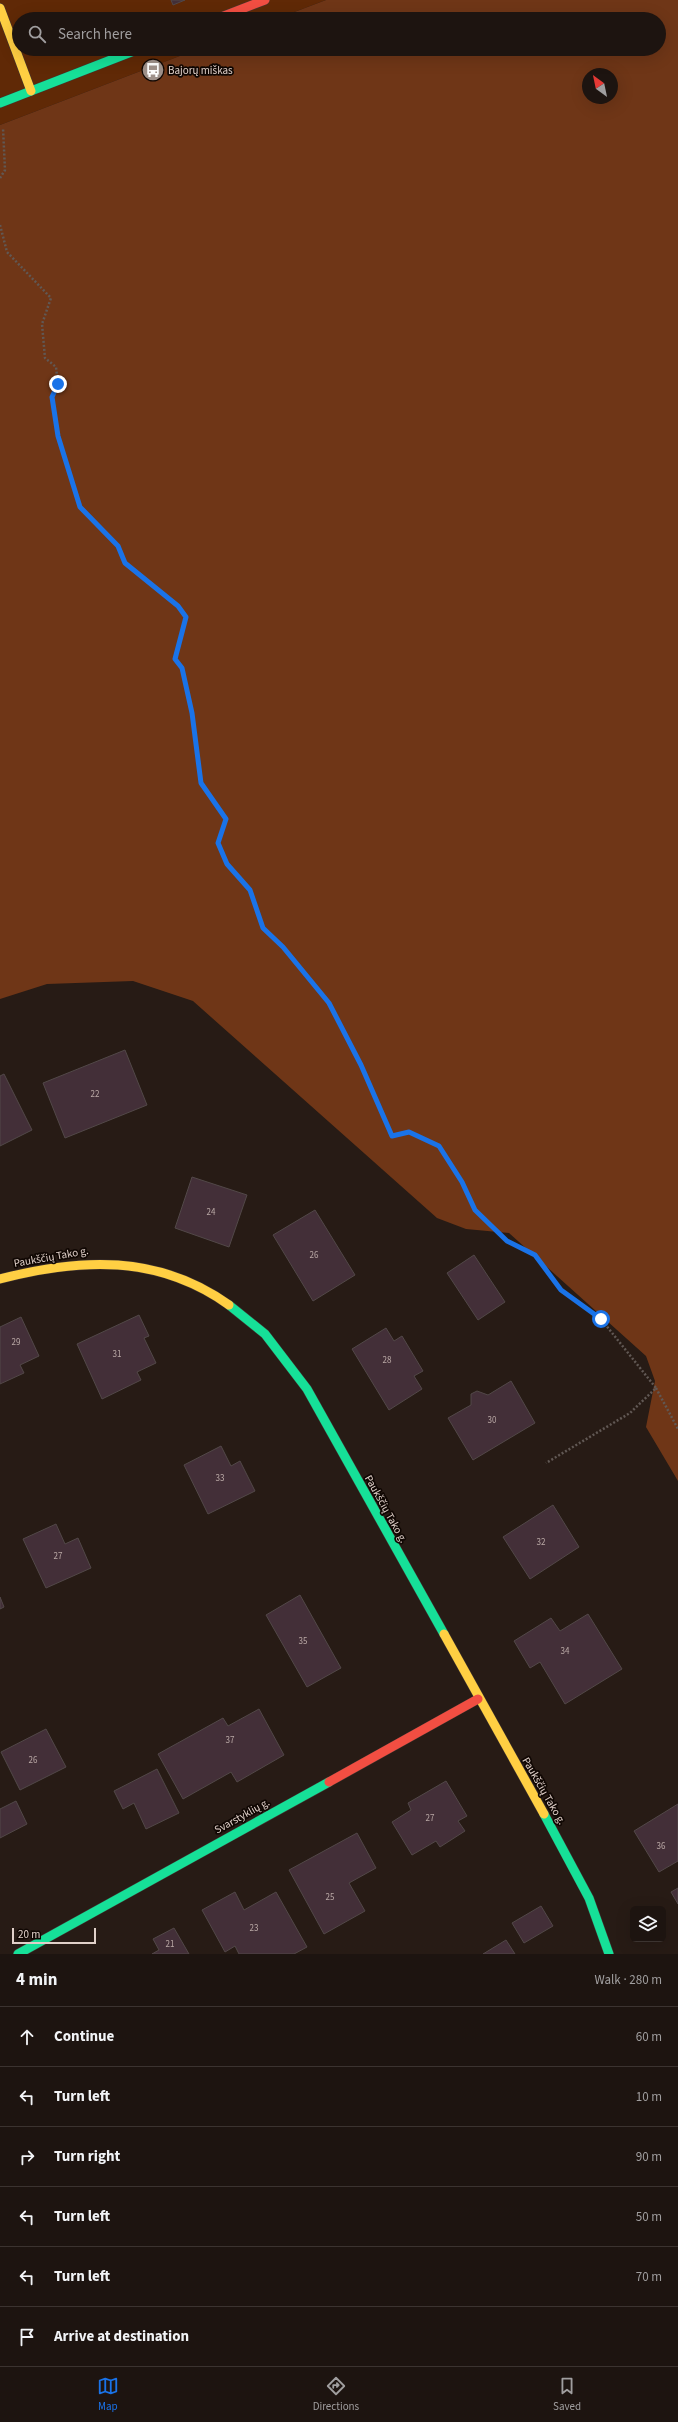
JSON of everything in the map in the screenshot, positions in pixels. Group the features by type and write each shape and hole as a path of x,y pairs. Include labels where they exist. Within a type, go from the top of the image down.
{"street":[{"path":"234,12 264,0"},
{"path":"0,8 12,40"},
{"path":"18,56 31,91"},
{"path":"0,103 121,56"},
{"name":"Paukščių Tako g.","path":"0,1279 34,1270 68,1264 98,1261 124,1264 184,1279 250,1319 278,1350 307,1389 589,1898 609,1954"},
{"name":"Svarstyklių g.","path":"18,1954 478,1699"}],"path":[{"path":"0,178 5,170 2,122"},
{"path":"0,225 7,252 51,298 42,324 45,358 56,367 58,384 52,397 58,436 80,507 118,546 125,563 178,606 186,617 175,659 182,668 192,713 201,783 226,819 218,843 227,864 250,890 263,928 283,947 329,1003 361,1065 392,1136 409,1132 439,1146 462,1182 475,1210 507,1241 535,1255 561,1290 601,1319 656,1388 678,1429"},
{"path":"546,1463 630,1414 656,1388"}],"shaded area":[{"path":"0,0 326,0 294,12 12,12 12,56 180,56 0,125"},
{"path":"326,0 678,0 678,1481 646,1427 655,1381 646,1356 509,1233 466,1229 437,1218 193,1001 133,981 47,984 0,999 0,125 180,56 666,56 666,12 294,12"}],"building":[{"path":"171,0 185,0 173,5"},
{"path":"125,1050 147,1105 65,1138 43,1083"},
{"path":"4,1074 32,1130 0,1146 0,1076"},
{"path":"192,1177 247,1195 229,1247 175,1228"},
{"path":"315,1210 355,1275 313,1301 273,1235"},
{"path":"474,1255 505,1302 478,1320 447,1273"},
{"path":"139,1315 149,1336 144,1338 156,1363 137,1372 141,1380 102,1399 77,1344"},
{"path":"21,1317 39,1356 20,1365 24,1373 0,1384 0,1327"},
{"path":"386,1328 394,1341 402,1336 423,1371 414,1376 422,1389 389,1410 352,1349"},
{"path":"511,1381 535,1423 473,1460 448,1418 471,1405 471,1394 477,1391 488,1395"},
{"path":"221,1446 231,1466 240,1461 255,1491 208,1514 184,1465"},
{"path":"553,1505 579,1547 530,1579 503,1537"},
{"path":"56,1524 65,1544 78,1538 91,1568 46,1588 23,1539"},
{"path":"300,1595 341,1668 307,1687 266,1615"},
{"path":"0,1597 4,1607 0,1609"},
{"path":"588,1614 622,1669 565,1704 540,1662 530,1668 514,1641 551,1618 560,1631"},
{"path":"259,1709 284,1755 237,1782 231,1772 183,1799 158,1754 223,1718 228,1726"},
{"path":"46,1729 66,1767 20,1790 1,1752"},
{"path":"157,1769 179,1813 146,1829 134,1803 123,1809 114,1791"},
{"path":"446,1781 467,1816 458,1821 465,1831 440,1847 436,1841 412,1855 392,1822 411,1810 408,1803"},
{"path":"16,1801 27,1824 0,1838 0,1809"},
{"path":"678,1804 678,1861 659,1872 634,1831"},
{"path":"357,1833 376,1868 349,1883 365,1911 324,1934 289,1870"},
{"path":"678,1888 678,1904 671,1892"},
{"path":"235,1892 244,1910 276,1892 307,1947 294,1954 239,1954 235,1946 225,1952 202,1910"},
{"path":"541,1906 553,1926 524,1943 512,1923"},
{"path":"174,1928 189,1954 152,1954 159,1950 153,1939"},
{"path":"506,1940 515,1954 483,1954"}],"traffic: fast":[{"path":"0,103 121,56"},
{"path":"229,1305 265,1334 307,1389 444,1634"},
{"path":"18,1954 329,1782"},
{"path":"544,1814 589,1898 609,1954"}],"traffic: slow":[{"path":"0,8 12,40"},
{"path":"18,56 31,91"},
{"path":"0,1279 60,1267 118,1265 146,1269 175,1276 202,1288 229,1305"},
{"path":"444,1634 544,1814"}],"traffic: jam":[{"path":"234,12 265,0"},
{"path":"329,1782 478,1699"}],"place":[{"name":"Bajorų miškas","path":"153,70"}],"route":[{"path":"58,384 52,397 58,436 80,507 118,546 125,563 178,606 186,617 175,659 182,668 192,713 201,783 226,819 218,843 227,864 250,890 263,928 283,947 329,1003 361,1065 392,1136 409,1132 439,1146 462,1182 475,1210 507,1241 535,1255 561,1290 601,1319"}]}
